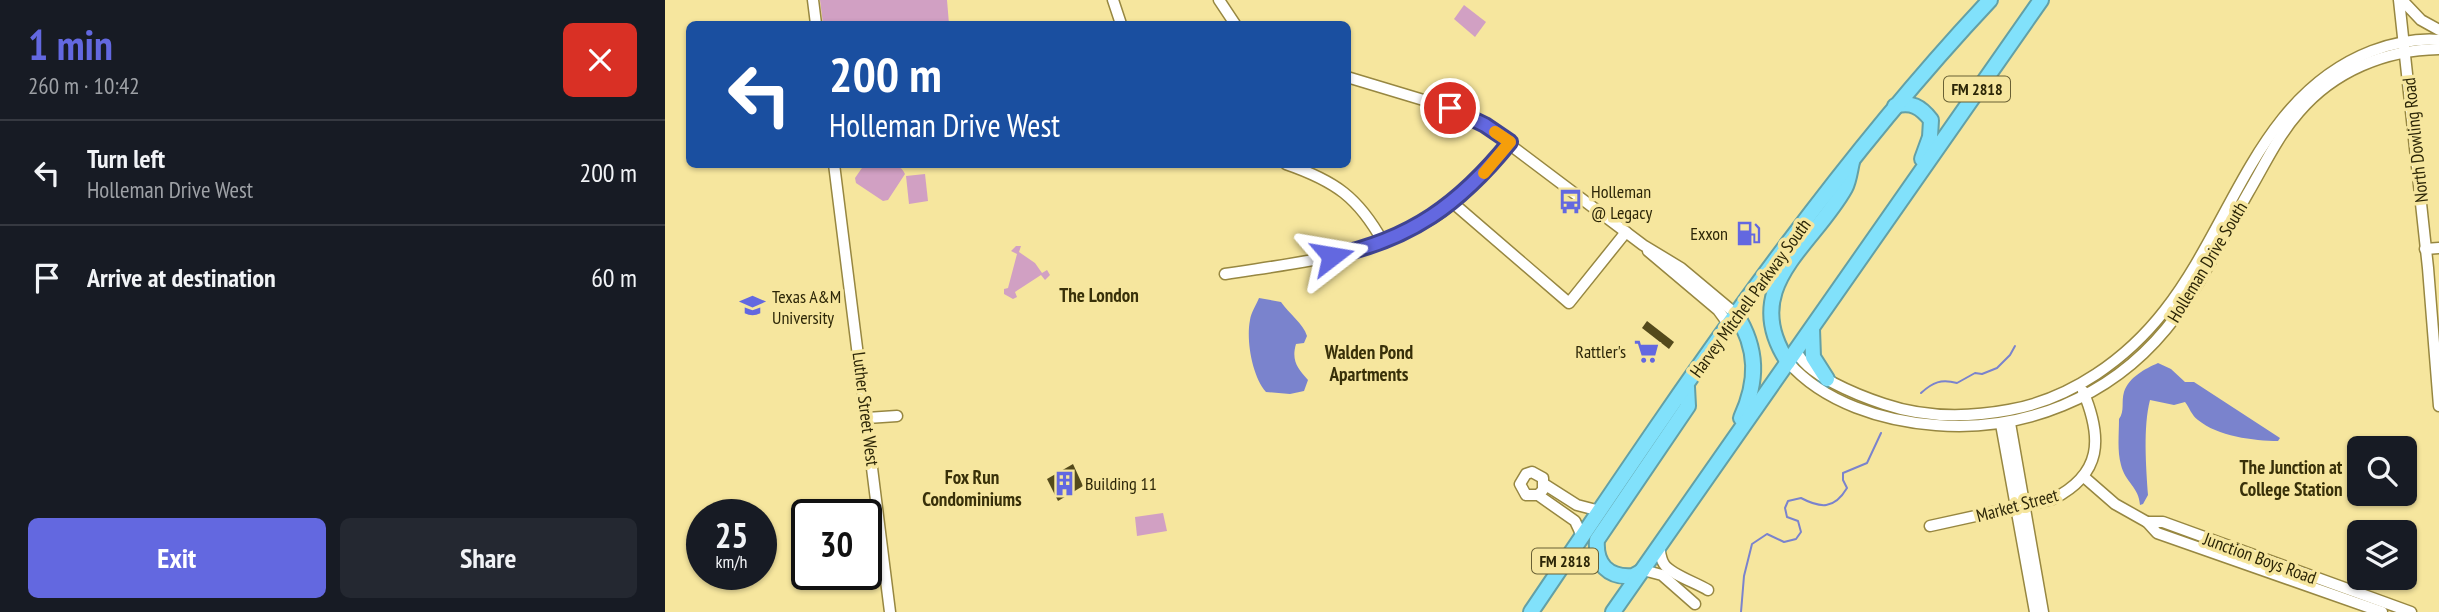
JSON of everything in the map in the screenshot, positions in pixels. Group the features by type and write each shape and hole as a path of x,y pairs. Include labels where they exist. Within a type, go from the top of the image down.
{"highway":[{"name":"Harvey Mitchell Parkway South","path":"1531,612 1733,319 1853,157 1990,0"},
{"name":"FM 2818","path":"1613,612 2041,0"},
{"path":"1895,106 1912,104 1919,107 1931,120 1930,137 1915,179"},
{"path":"1788,362 1773,332 1770,318 1774,291 1788,265 1846,187 1853,157"},
{"path":"1728,448 1754,383 1753,350 1733,319"},
{"path":"1812,327 1812,356 1827,379"},
{"path":"1643,570 1633,576 1612,574 1599,562 1597,540 1688,406 1687,387"}],"street":[{"path":"813,0 816,21"},
{"path":"1113,0 1120,21"},
{"path":"1219,0 1233,21"},
{"path":"2400,0 2421,20 2439,30"},
{"name":"North Dowling Road","path":"2400,0 2439,406"},
{"name":"Holleman Drive South","path":"1797,350 1803,362 1827,379 1867,398 1924,415 1949,416 2019,408 2080,384 2128,351 2167,307 2241,182 2292,104 2343,64 2405,46 2439,40"},
{"name":"Holleman Drive South","path":"1788,362 1821,389 1876,414 1942,426 1971,428 2005,424 2053,411 2084,396 2122,372 2167,327 2194,289 2279,140 2299,111 2327,86 2371,61 2405,46 2439,49"},
{"path":"1351,78 1461,112 1510,142 1643,245 1681,268 1733,319"},
{"path":"1225,274 1327,257 1383,242 1429,220 1453,203 1510,142"},
{"name":"Luther Street West","path":"835,168 890,612"},
{"path":"1298,168 1316,174 1339,187 1367,216 1383,242"},
{"path":"1453,203 1569,303 1626,232"},
{"path":"2425,249 2439,248"},
{"path":"2080,384 2095,433 2095,451 2084,478"},
{"path":"867,418 897,416"},
{"path":"2005,424 2035,612"},
{"path":"1582,536 1575,521 1538,495 1532,496 1521,491 1521,478 1532,472 1540,476 1544,484 1577,505 1600,511"},
{"name":"Market Street","path":"1930,526 2053,499 2071,490 2084,478"},
{"name":"Junction Boys Road","path":"2084,478 2115,504 2147,523 2157,533 2382,612"},
{"path":"1538,495 1544,484"},
{"name":"Junction Boys Road","path":"2147,523 2163,522 2411,612"},
{"path":"2026,543 2043,612"},
{"path":"1659,547 1664,565 1679,576 1686,576 1708,590"},
{"path":"1643,570 1662,575 1695,604"}],"shaded area":[{"path":"820,0 947,0 949,21 823,21"},
{"path":"1464,5 1486,22 1475,37 1454,19"},
{"path":"862,168 901,168 905,174 888,200 883,201 856,183 855,178"},
{"path":"925,174 928,201 909,204 906,176"},
{"path":"1016,246 1021,246 1019,252 1035,263 1042,273 1047,270 1050,275 1045,280 1041,275 1015,292 1017,297 1013,299 1004,294 1004,289 1008,288 1017,254 1011,251"},
{"path":"1163,513 1167,531 1137,536 1135,517"}],"water":[{"path":"1259,298 1281,302 1305,331 1307,336 1304,343 1296,344 1294,355 1298,368 1308,380 1304,391 1290,394 1266,392 1257,377 1251,358 1249,328 1251,315"},
{"path":"2158,363 2171,369 2185,382 2194,382 2280,438 2278,441 2258,440 2225,434 2198,420 2185,402 2174,405 2150,400 2146,434 2148,495 2140,505 2121,465 2119,419 2124,392 2130,382"}],"building":[{"path":"1647,321 1674,342 1669,349 1642,328"},
{"name":"Building 11","path":"1073,464 1083,486 1058,501 1047,479"}],"waterway":[{"path":"1921,393 1938,382 1957,383 1975,373 1982,374 1997,368 2015,346"},
{"path":"1741,612 1744,576 1752,544 1767,534 1784,542 1796,539 1801,532 1798,521 1787,517 1785,508 1788,501 1801,498 1814,504 1826,505 1837,500 1847,488 1843,473 1867,463 1881,433"}],"slow traffic":[{"path":"1484,173 1510,142 1495,132"}],"place":[{"name":"Holleman @ Legacy","path":"1571,201"},
{"name":"Exxon","path":"1748,233"},
{"name":"Texas A&M University","path":"752,306"},
{"name":"Rattler's","path":"1646,351"},
{"name":"Building 11","path":"1065,483"}],"district":[{"name":"The London","path":"1099,295"},
{"name":"Walden Pond Apartments","path":"1369,363"},
{"name":"The Junction at College Station","path":"2291,478"},
{"name":"Fox Run Condominiums","path":"972,488"}],"route":[{"path":"1332,256 1383,242 1429,220 1472,186 1510,142 1485,125 1450,108"}]}
